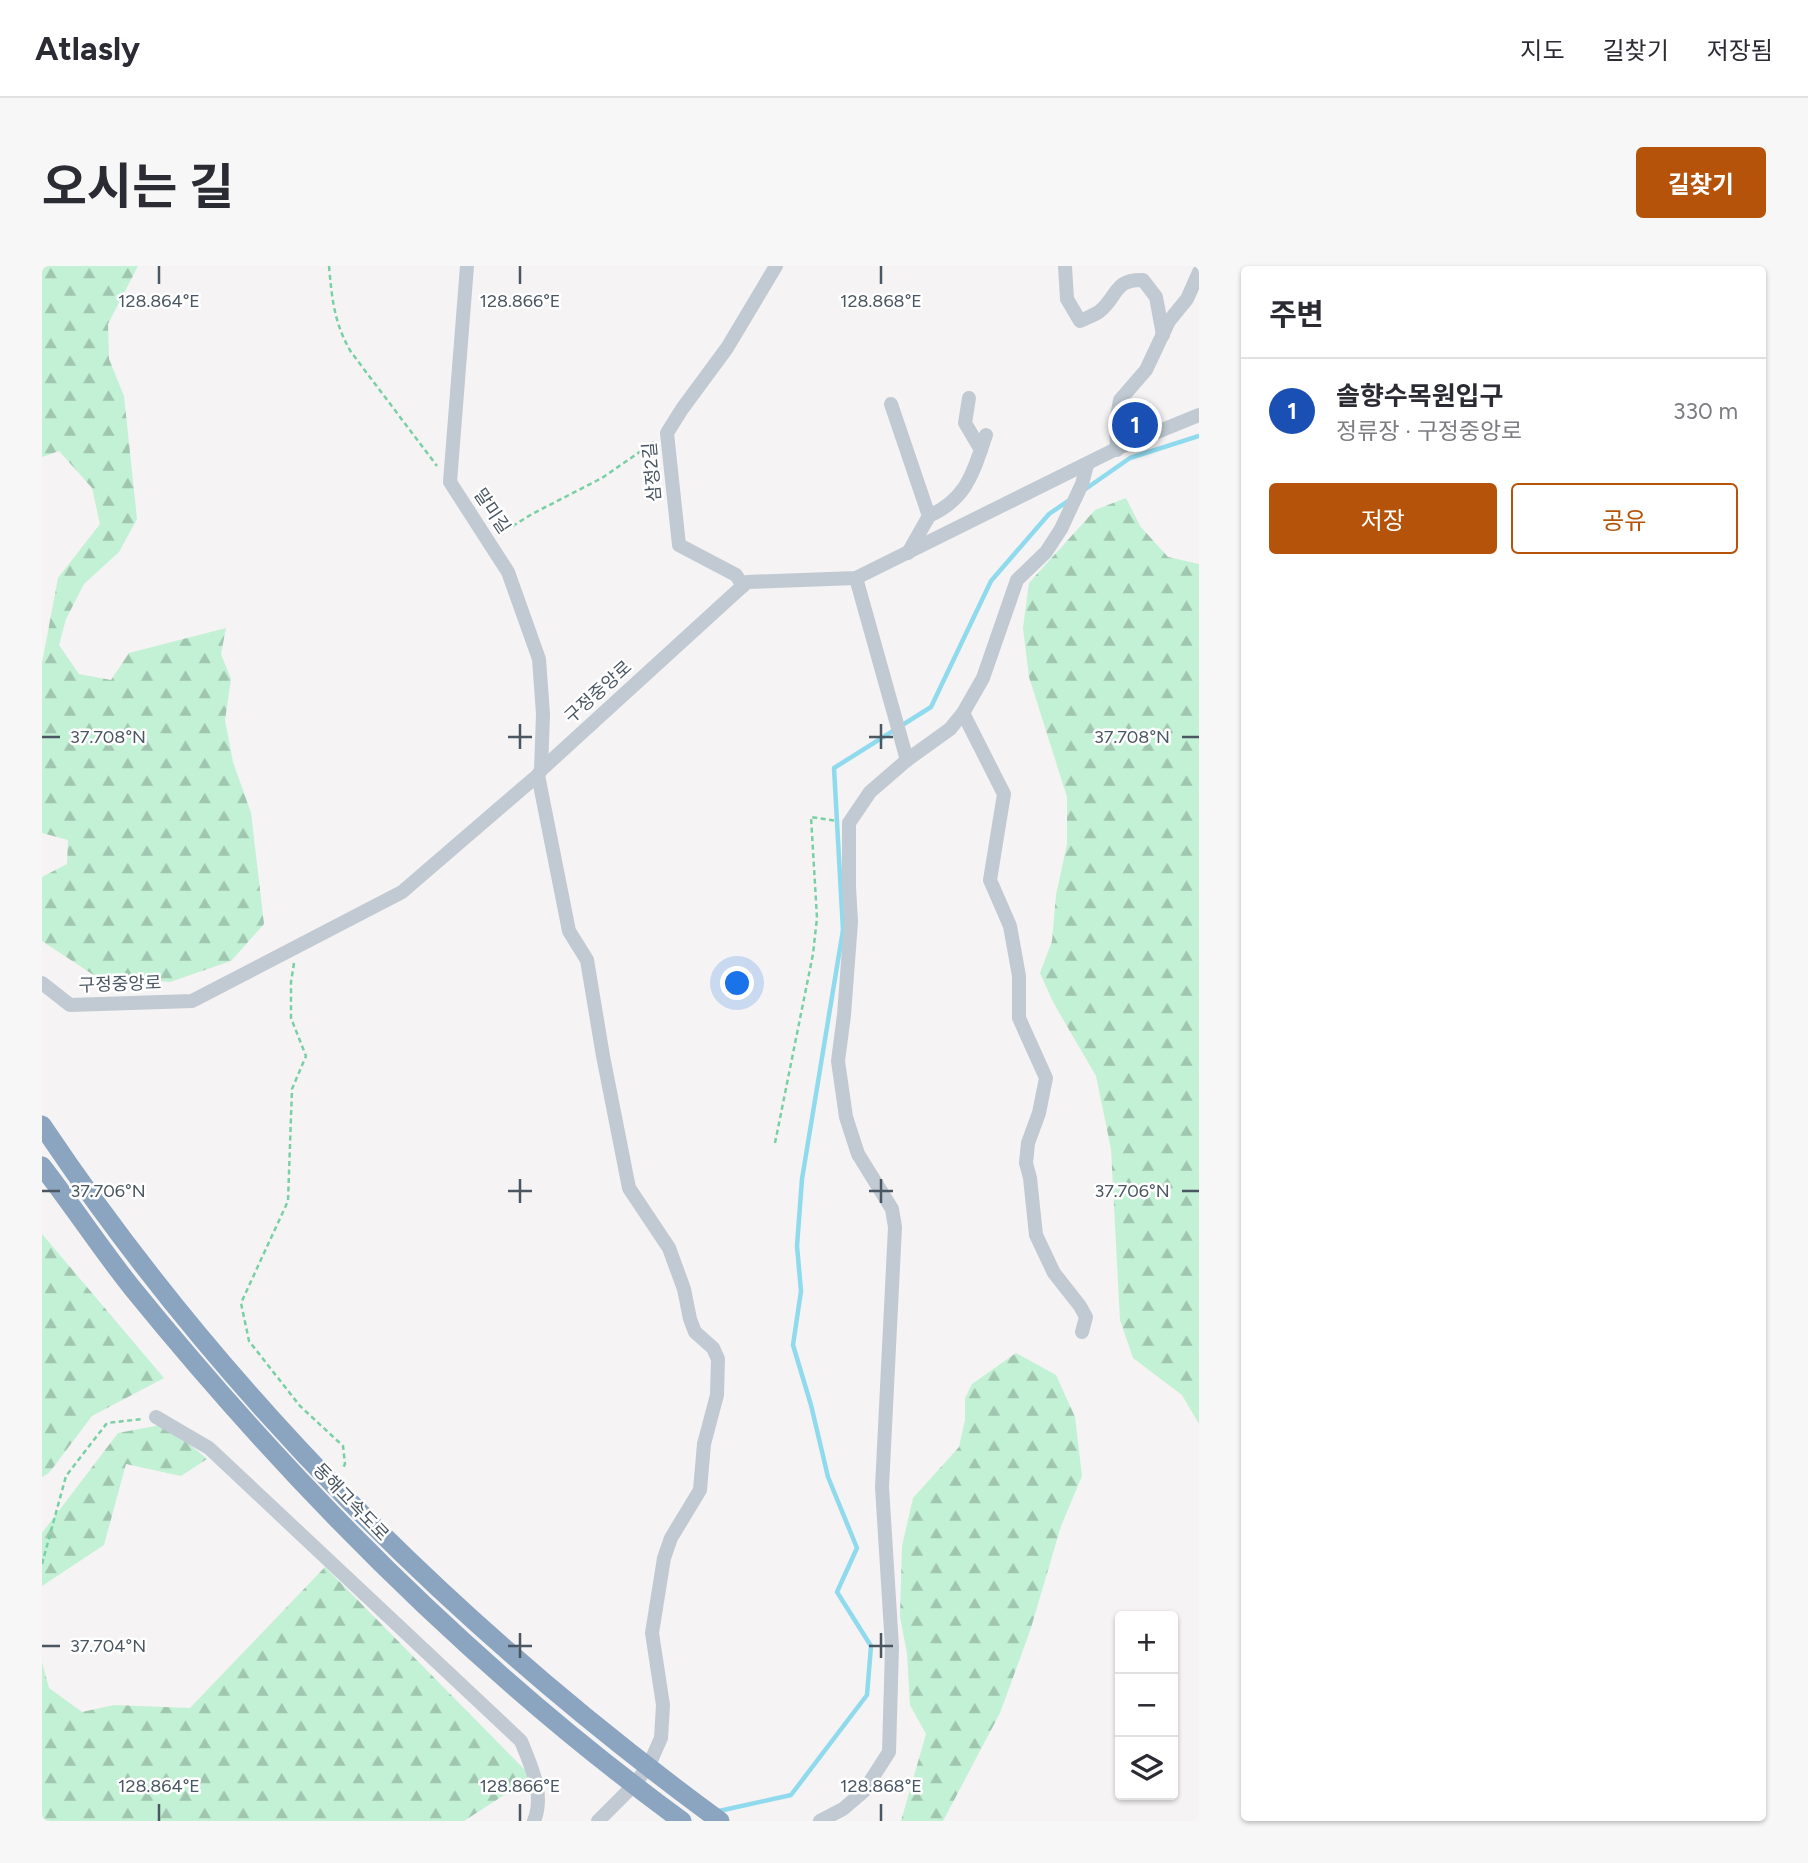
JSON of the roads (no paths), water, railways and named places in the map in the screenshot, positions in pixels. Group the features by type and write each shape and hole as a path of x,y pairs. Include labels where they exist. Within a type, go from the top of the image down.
{"highway":[{"name":"동해고속도로","path":"42,1125 176,1306 292,1441 382,1534 493,1639 597,1728 720,1821"},
{"name":"동해고속도로","path":"42,1166 132,1287 247,1423 310,1492 437,1619 536,1707 682,1821"}],"street":[{"name":"말미길","path":"467,266 450,482 508,572 540,659 543,714 540,773 569,931 587,960 629,1188 669,1248 684,1289 695,1332 713,1348 718,1359 717,1395 704,1444 701,1490 671,1538 664,1558 652,1633 663,1706 661,1738 649,1765 634,1785 598,1821"},
{"name":"삼정2길","path":"743,586 736,575 679,545 667,433 727,348 776,266"},
{"path":"1065,266 1068,299 1080,321 1100,311 1115,290 1129,280 1143,280 1156,297 1163,335"},
{"path":"1117,450 1116,422 1120,400 1146,370 1169,321 1187,299 1199,272"},
{"path":"969,398 965,424 981,450"},
{"path":"891,404 929,516"},
{"path":"743,586 747,582 856,578 1117,450 1199,415"},
{"path":"908,552 929,516 944,509 960,495 973,474 986,435"},
{"path":"820,1821 843,1809 864,1791 889,1752 892,1635 884,1552 882,1487 895,1227 892,1209 858,1154 846,1117 838,1061 851,922 849,823 870,792 904,754 950,729 963,713 983,678 1017,580 1046,552 1061,529 1082,484 1087,465"},
{"path":"856,578 904,754"},
{"name":"구정중앙로","path":"44,989 70,1005 192,1001 402,892 540,773 743,586"},
{"path":"963,713 1004,794 990,880 1010,926 1019,976 1019,1018 1046,1078 1039,1113 1028,1143 1026,1163 1036,1235 1054,1273 1086,1317 1082,1332"},
{"path":"156,1417 209,1448 521,1741 536,1779 539,1810 534,1821"}],"waterway":[{"path":"1084,490 1130,458 1199,436"},
{"path":"719,1811 791,1795 867,1695 871,1646 837,1592 857,1548 828,1477 793,1345 801,1291 797,1246 802,1179 843,930 834,768 931,707 991,581 1049,514 1068,501"}],"place":[{"name":"솔향수목원입구","path":"1135,425"}]}
